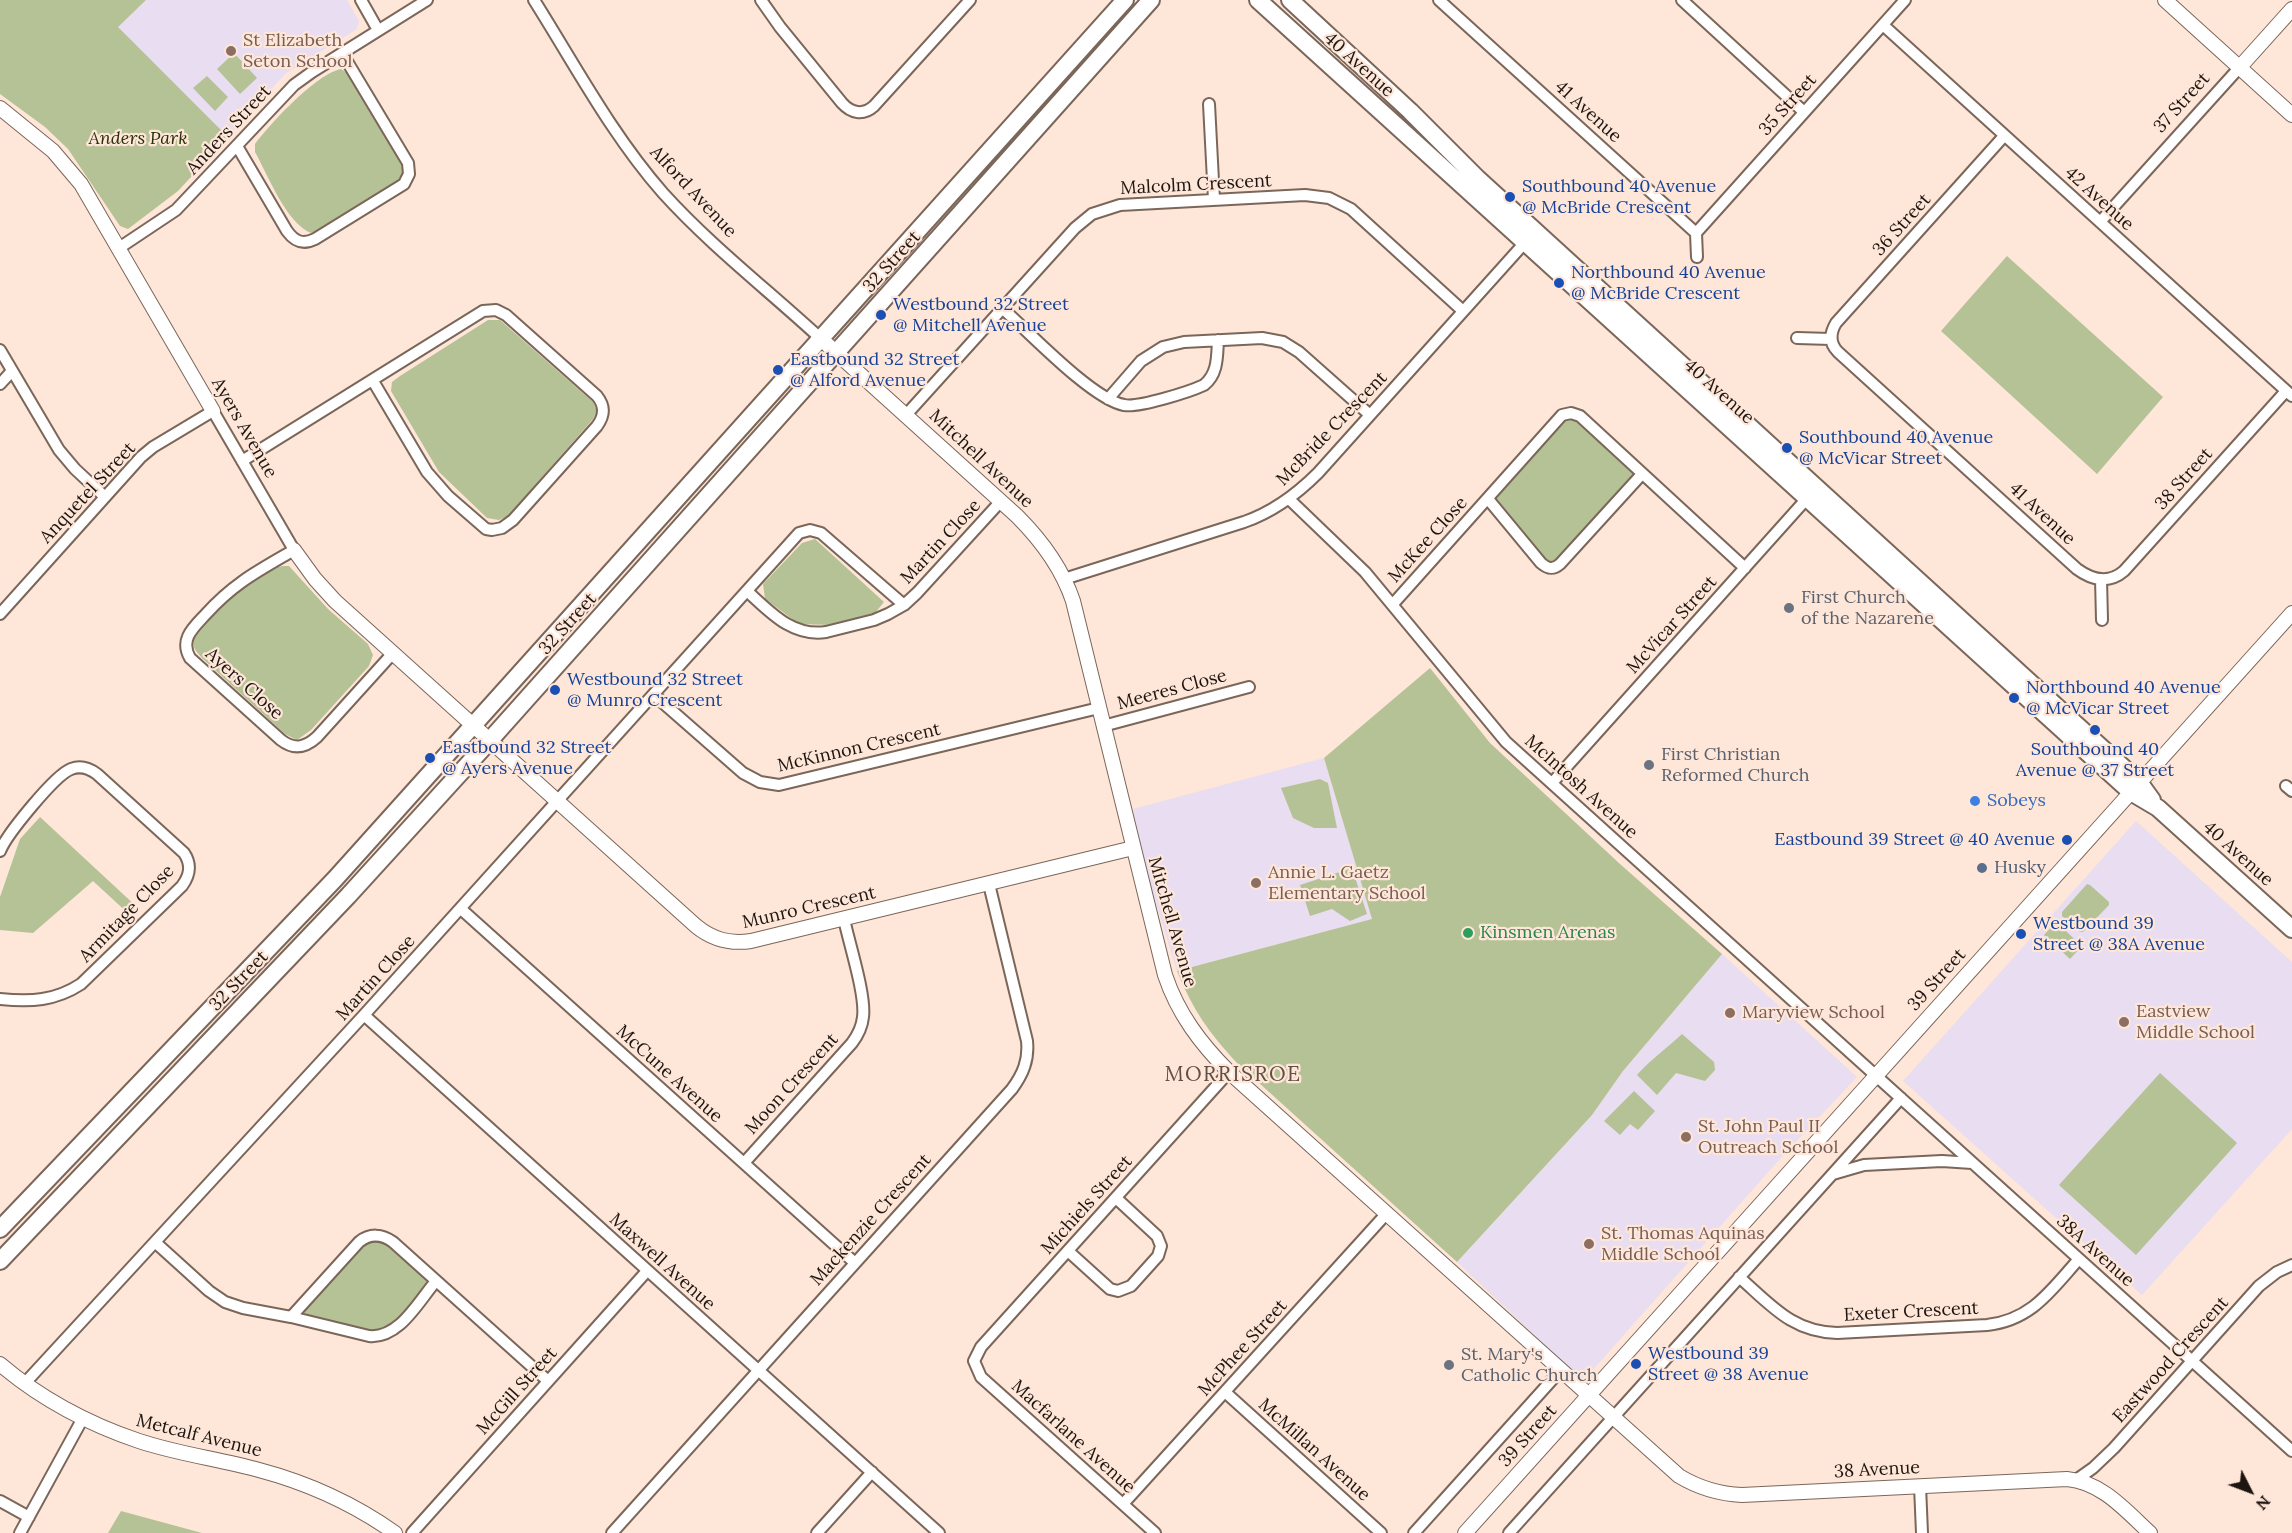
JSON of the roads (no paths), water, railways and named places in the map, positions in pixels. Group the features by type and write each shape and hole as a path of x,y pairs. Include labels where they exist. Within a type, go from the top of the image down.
{"main road":[{"name":"32 Street","path":"0,1229 335,879 1125,0"},
{"name":"32 Street","path":"0,1261 348,896 1151,0"},
{"name":"40 Avenue","path":"1258,0 1530,236 2292,929"},
{"name":"40 Avenue","path":"1290,0 1410,111 1478,179 1530,236"}],"street":[{"path":"361,0 378,30"},
{"name":"Anders Street","path":"119,248 176,210 294,85 427,0"},
{"name":"Alford Avenue","path":"534,0 614,127 653,180 700,231 836,353"},
{"path":"760,0 842,103 851,111 860,113 874,106 970,0"},
{"name":"41 Avenue","path":"1439,0 1696,233"},
{"name":"35 Street","path":"1696,233 1905,0"},
{"path":"2165,0 2292,115"},
{"path":"1688,2 1804,112"},
{"name":"37 Street","path":"2100,222 2292,9"},
{"name":"42 Avenue","path":"1883,25 2289,394"},
{"path":"237,146 287,231 294,239 303,243 315,240 404,184 409,174 408,163 342,53"},
{"path":"1209,104 1214,200"},
{"name":"Ayers Avenue","path":"0,108 42,140 64,163 88,195 294,550 330,596 489,740"},
{"name":"36 Street","path":"1831,339 1832,329 1836,323 2004,136"},
{"name":"Malcolm Crescent","path":"906,415 1075,228 1092,214 1109,207 1128,204 1322,196 1356,213 1463,311"},
{"path":"1696,233 1697,257"},
{"name":"McBride Crescent","path":"1064,579 1257,518 1289,499 1318,473 1530,236"},
{"path":"1002,308 1096,393 1123,405 1135,405 1204,385 1211,379 1216,369 1218,340"},
{"path":"242,461 483,311 496,310 506,315 597,396 603,407 603,417 513,520 502,528 492,530 482,526 434,481 373,381"},
{"path":"1108,399 1141,362 1153,352 1174,343 1255,338 1283,342 1304,356 1370,415"},
{"path":"1797,338 1831,339"},
{"name":"41 Avenue","path":"1831,339 1832,345 1838,352 2077,569 2101,579"},
{"path":"0,350 59,450 80,475 105,497"},
{"name":"Mitchell Avenue","path":"836,353 1001,501 1040,541 1064,579 1073,601 1166,975 1174,999 1200,1040 1229,1072 1612,1418"},
{"path":"0,384 12,371"},
{"name":"38 Street","path":"2101,579 2112,578 2124,571 2289,394"},
{"name":"Anquetel Street","path":"0,614 153,447 213,411"},
{"name":"McKee Close","path":"1393,604 1566,413 1580,416 1745,568"},
{"name":"McKee Close","path":"1488,499 1541,563 1549,569 1560,564 1642,474"},
{"name":"McVicar Street","path":"1552,783 1812,493"},
{"name":"McIntosh Avenue","path":"1289,499 1353,559 1393,604 1495,730 1876,1075"},
{"name":"Martin Close","path":"747,591 780,620 796,629 826,632 874,620 904,604 917,593 1001,501"},
{"name":"Martin Close","path":"25,1383 461,909 792,539 799,533 810,530 821,532 904,604"},
{"name":"Ayers Close","path":"294,550 242,580 220,598 187,637 186,648 190,658 280,740 294,747 302,747 317,738 393,653"},
{"path":"2101,579 2102,620"},
{"name":"39 Street","path":"1465,1533 2292,613"},
{"name":"Meeres Close","path":"1103,726 1249,687"},
{"name":"McKinnon Crescent","path":"654,695 743,773 760,782 779,785 1099,708"},
{"name":"Munro Crescent","path":"489,740 701,930 714,938 740,943 1133,848"},
{"name":"Armitage Close","path":"0,850 10,832 61,776 72,768 84,768 97,774 184,853 188,858 190,872 182,886 81,984 46,1000 23,1002 0,999"},
{"name":"Mackenzie Crescent","path":"612,1533 1012,1089 1025,1066 1027,1041 989,884"},
{"name":"McCune Avenue","path":"461,909 855,1263"},
{"name":"Moon Crescent","path":"744,1163 852,1043 860,1031 864,1016 863,1000 844,919"},
{"name":"Maxwell Avenue","path":"364,1015 939,1533"},
{"name":"Michiels Street","path":"974,1361 981,1347 1229,1072"},
{"name":"38A Avenue","path":"1876,1075 2292,1451"},
{"path":"1509,1533 1901,1098"},
{"path":"1830,1176 1864,1165 1942,1161 1974,1163"},
{"path":"1068,1251 1110,1289 1123,1291 1131,1286 1158,1256 1161,1246 1157,1236 1116,1198"},
{"name":"McPhee Street","path":"1123,1504 1387,1213"},
{"path":"291,1317 359,1242 372,1235 389,1239 548,1381"},
{"path":"156,1243 209,1291 225,1302 369,1336 381,1336 393,1331 436,1281"},
{"name":"Exeter Crescent","path":"1739,1277 1784,1317 1808,1329 1837,1333 1918,1329 1987,1325 2017,1318 2034,1307 2079,1259"},
{"name":"Eastwood Crescent","path":"2076,1480 2114,1448 2259,1286 2277,1272 2292,1265"},
{"name":"McGill Street","path":"412,1533 647,1271"},
{"name":"Macfarlane Avenue","path":"974,1361 981,1377 1155,1533"},
{"name":"Metcalf Avenue","path":"0,1364 25,1383 83,1419 154,1445 294,1480 340,1500 395,1533"},
{"name":"39 Street","path":"1414,1533 1560,1371"},
{"name":"McMillan Avenue","path":"1225,1392 1381,1533"},
{"name":"38 Avenue","path":"1612,1418 1678,1476 1713,1492 1742,1495 2055,1479 2076,1480 2104,1492 2150,1533"},
{"path":"20,1533 83,1419"},
{"path":"817,1533 872,1472"},
{"path":"1920,1486 1922,1533"},
{"path":"0,1501 29,1517"}],"place":[{"name":"St Elizabeth Seton School","path":"231,51"},
{"name":"Southbound 40 Avenue @ McBride Crescent","path":"1510,197"},
{"name":"Northbound 40 Avenue @ McBride Crescent","path":"1559,283"},
{"name":"Westbound 32 Street @ Mitchell Avenue","path":"881,315"},
{"name":"Eastbound 32 Street @ Alford Avenue","path":"778,370"},
{"name":"Southbound 40 Avenue @ McVicar Street","path":"1787,448"},
{"name":"First Church of the Nazarene","path":"1789,608"},
{"name":"Westbound 32 Street @ Munro Crescent","path":"555,690"},
{"name":"Northbound 40 Avenue @ McVicar Street","path":"2014,698"},
{"name":"Southbound 40 Avenue @ 37 Street","path":"2095,730"},
{"name":"Eastbound 32 Street @ Ayers Avenue","path":"430,758"},
{"name":"First Christian Reformed Church","path":"1649,765"},
{"name":"Sobeys","path":"1975,801"},
{"name":"Eastbound 39 Street @ 40 Avenue","path":"2067,840"},
{"name":"Husky","path":"1982,868"},
{"name":"Annie L. Gaetz Elementary School","path":"1256,883"},
{"name":"Kinsmen Arenas","path":"1468,933"},
{"name":"Westbound 39 Street @ 38A Avenue","path":"2021,934"},
{"name":"Maryview School","path":"1730,1013"},
{"name":"Eastview Middle School","path":"2124,1022"},
{"name":"St. John Paul II Outreach School","path":"1686,1137"},
{"name":"St. Thomas Aquinas Middle School","path":"1589,1244"},
{"name":"Westbound 39 Street @ 38 Avenue","path":"1636,1364"},
{"name":"St. Mary's Catholic Church","path":"1449,1365"}],"district":[{"name":"MORRISROE","path":"1233,1075"}],"park label":[{"name":"Anders Park","path":"138,139"}]}
